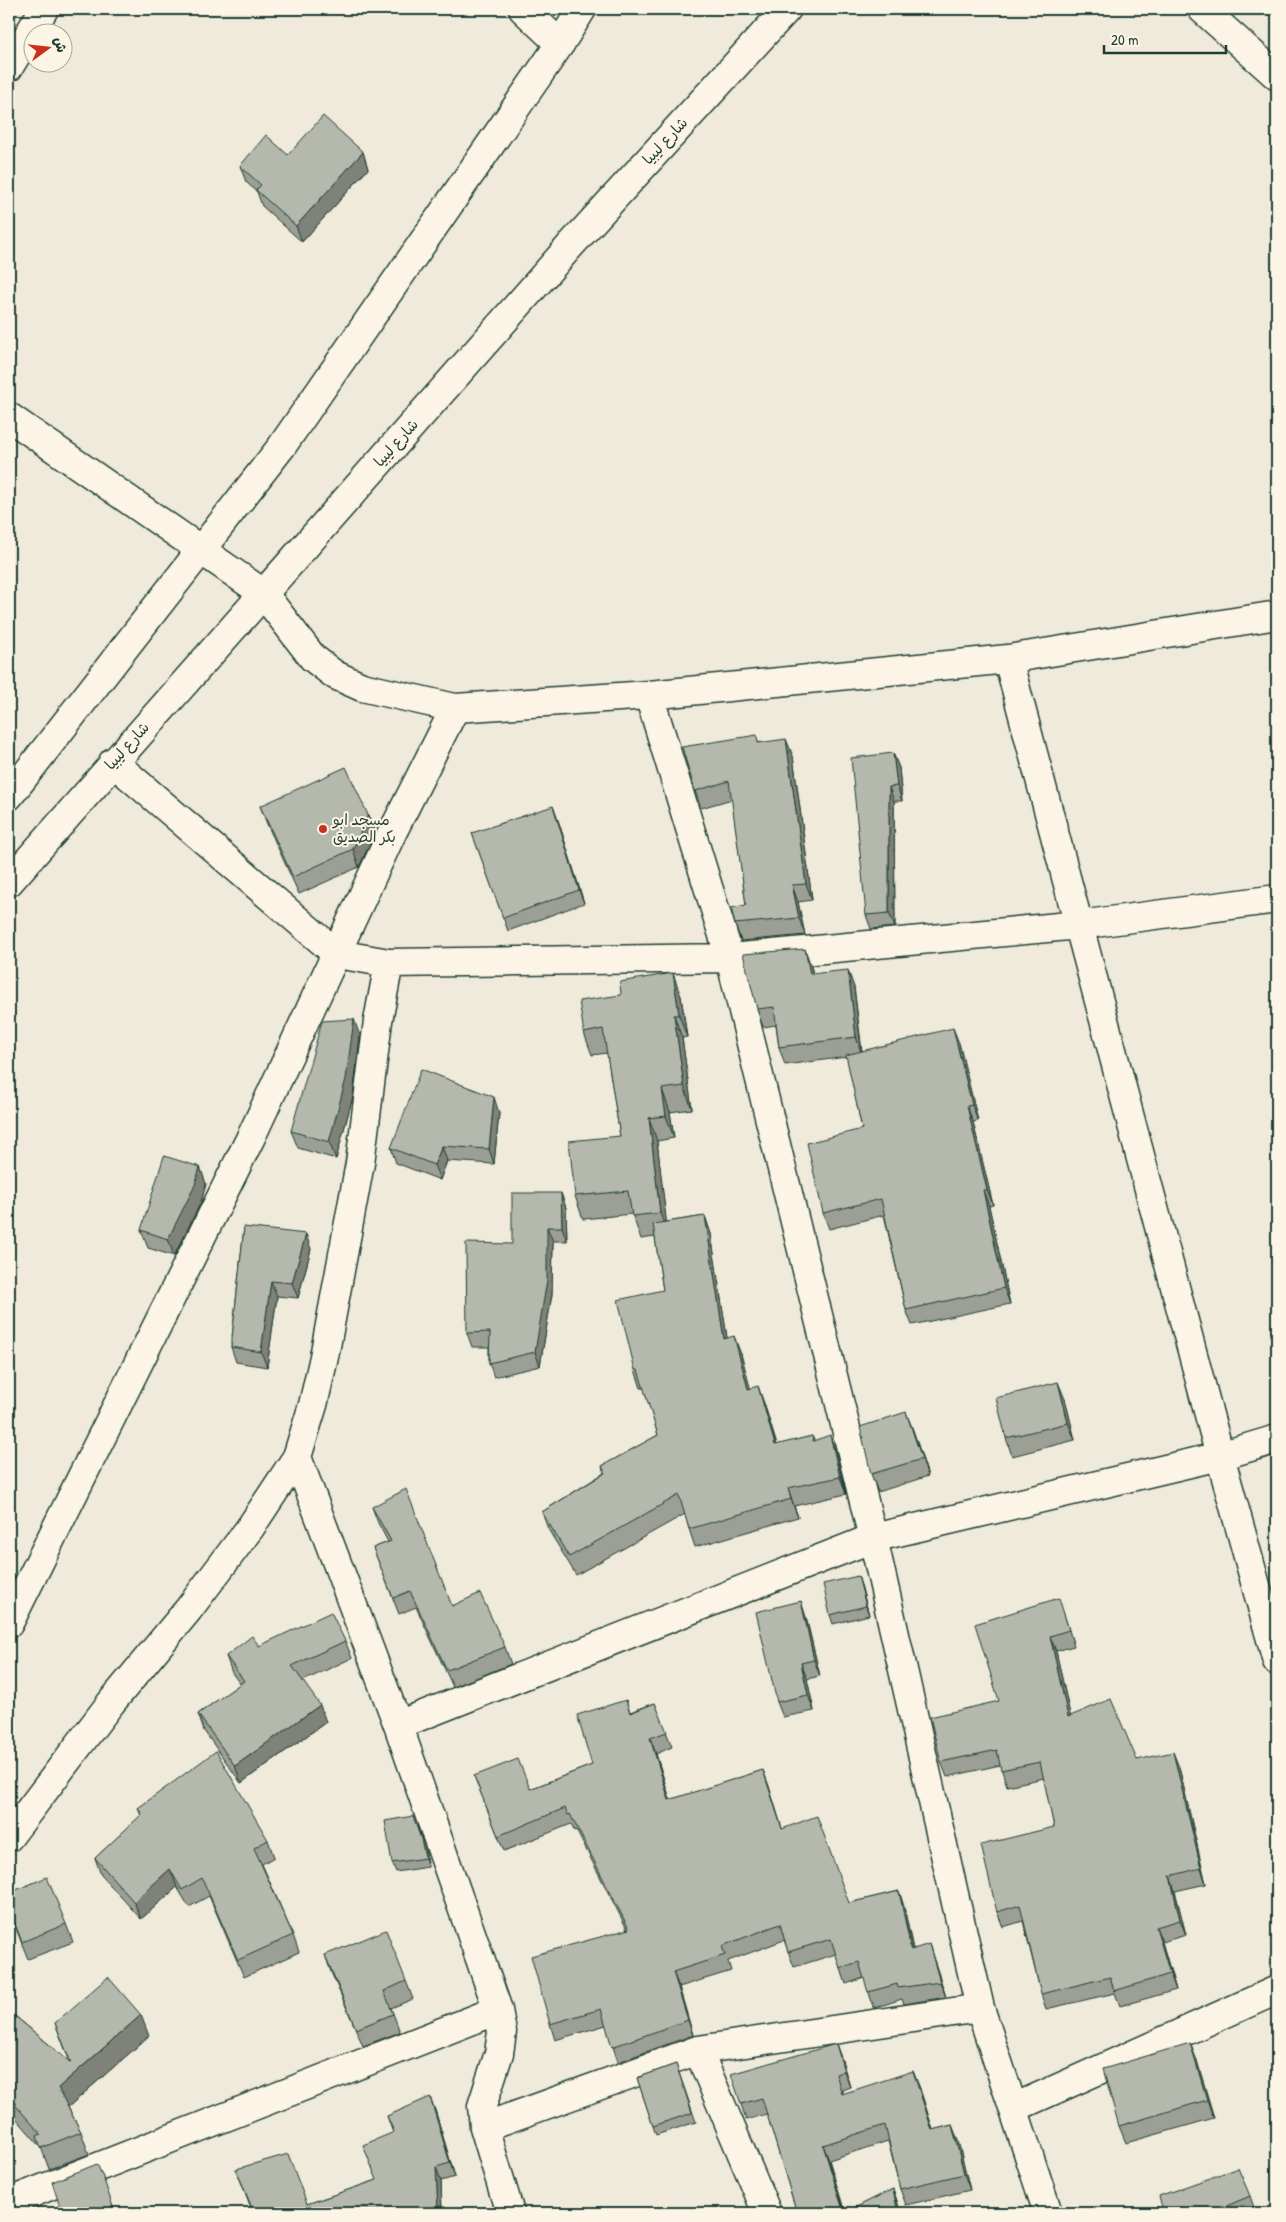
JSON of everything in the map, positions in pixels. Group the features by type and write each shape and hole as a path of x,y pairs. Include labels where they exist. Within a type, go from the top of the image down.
{"street":[{"path":"12,53 44,9"},
{"path":"523,9 560,44"},
{"path":"9,796 282,446 560,44 582,9"},
{"name":"شارع ليبيا","path":"9,882 570,246 787,9"},
{"path":"1202,9 1277,76"},
{"path":"9,417 263,592 313,658 335,675 362,687 456,708 649,695 1008,659 1277,615"},
{"path":"1008,659 1220,1456 1277,1661"},
{"path":"649,695 730,958 873,1538 980,2008 1048,2213"},
{"path":"9,1623 252,1135 392,834 456,708"},
{"path":"113,762 337,954 389,963 730,958 1079,925 1277,899"},
{"path":"9,1837 110,1704 250,1528 297,1457 313,1405 324,1357 360,1163 378,1021 389,963"},
{"path":"398,1725 873,1538 1220,1456 1277,1439"},
{"path":"297,1457 398,1725 498,2010 502,2032 499,2053 482,2106 484,2128 510,2213"},
{"path":"1014,2108 1277,1990"},
{"path":"484,2128 698,2050 980,2008"},
{"path":"16,2202 498,2010"},
{"path":"698,2050 767,2213"}],"building":[{"path":"323,116 363,152 296,226 256,190 261,185 240,166 266,135 288,155"},
{"path":"757,735 758,743 786,739 806,884 792,885 799,918 735,924 731,908 746,905 729,781 695,791 682,747"},
{"path":"893,753 897,786 889,787 889,913 866,915 851,758"},
{"path":"346,767 368,815 353,849 293,877 260,806"},
{"path":"553,806 579,890 503,918 472,833"},
{"path":"805,949 810,974 848,970 856,1037 779,1047 774,1007 757,1009 743,954"},
{"path":"673,973 679,1015 674,1015 684,1086 662,1089 666,1116 649,1118 660,1213 632,1216 628,1191 575,1196 569,1141 620,1136 603,1029 584,1033 579,1001 621,995 620,982"},
{"path":"354,1019 346,1079 329,1142 291,1131 322,1021"},
{"path":"953,1028 972,1105 967,1106 987,1190 983,1190 1004,1288 906,1310 881,1199 823,1213 807,1143 862,1129 846,1055"},
{"path":"421,1069 494,1097 489,1149 442,1146 434,1165 391,1148"},
{"path":"164,1156 200,1167 195,1185 168,1239 141,1230"},
{"path":"512,1193 561,1193 562,1227 547,1227 547,1280 535,1352 489,1363 490,1332 467,1333 466,1243 512,1244"},
{"path":"705,1216 724,1339 734,1336 748,1389 758,1386 775,1445 812,1436 813,1441 830,1435 840,1477 788,1488 791,1499 689,1529 679,1495 569,1557 542,1512 605,1473 602,1466 658,1435 638,1370 635,1370 618,1300 663,1290 653,1224"},
{"path":"244,1227 306,1234 292,1283 271,1281 261,1352 231,1347"},
{"path":"1058,1382 1068,1423 1006,1438 996,1398"},
{"path":"906,1412 922,1459 871,1474 860,1427"},
{"path":"406,1489 452,1606 480,1593 505,1647 447,1670 410,1591 393,1598 373,1548 391,1541 372,1507"},
{"path":"858,1576 866,1606 830,1615 823,1584"},
{"path":"1059,1598 1069,1630 1050,1636 1068,1717 1111,1699 1137,1760 1173,1752 1201,1868 1170,1876 1180,1920 1156,1927 1170,1974 1114,1991 1110,1977 1041,1994 1020,1905 997,1912 981,1845 1054,1827 1040,1762 1001,1770 997,1750 941,1762 930,1717 999,1701 975,1624"},
{"path":"801,1601 814,1660 801,1663 808,1695 777,1702 756,1612"},
{"path":"331,1612 345,1641 292,1666 320,1705 235,1766 198,1714 244,1681 226,1656 252,1636 259,1646"},
{"path":"626,1700 630,1713 655,1703 667,1732 650,1738 669,1800 763,1770 782,1829 817,1816 849,1903 899,1891 911,1950 929,1944 940,1982 898,1988 897,1984 868,1992 859,1962 840,1968 831,1939 788,1952 780,1924 722,1946 725,1955 673,1972 688,2020 612,2047 601,2009 550,2024 531,1956 629,1929 570,1814 568,1815 565,1808 498,1836 474,1776 518,1759 530,1789 592,1765 577,1715"},
{"path":"216,1751 268,1840 254,1848 293,1935 238,1960 202,1878 182,1890 170,1869 134,1902 95,1858 142,1814 138,1808"},
{"path":"413,1816 425,1858 392,1863 385,1821"},
{"path":"47,1877 66,1924 22,1942 9,1909 9,1893"},
{"path":"386,1930 406,1981 384,1991 393,2014 356,2029 325,1955"},
{"path":"108,1977 141,2015 58,2088 81,2132 41,2148 37,2136 41,2134 9,2098 9,2011 71,2063 55,2023"},
{"path":"1190,2043 1207,2100 1119,2126 1103,2069"},
{"path":"836,2044 844,2071 836,2074 842,2094 913,2071 932,2130 952,2125 964,2174 900,2189 885,2125 823,2145 844,2213 797,2213 762,2098 741,2104 731,2074"},
{"path":"676,2064 692,2113 653,2126 637,2078"},
{"path":"430,2097 450,2163 436,2167 438,2213 254,2213 236,2169 288,2154 307,2204 377,2180 363,2145 394,2132 387,2116"},
{"path":"97,2164 115,2213 62,2213 52,2182"},
{"path":"1238,2168 1250,2196 1224,2207 1226,2213 1143,2213 1162,2207 1159,2196"},
{"path":"893,2189 898,2213 844,2213"}],"place":[{"name":"مسجد ابو بكر الصديق","path":"323,829"}]}
